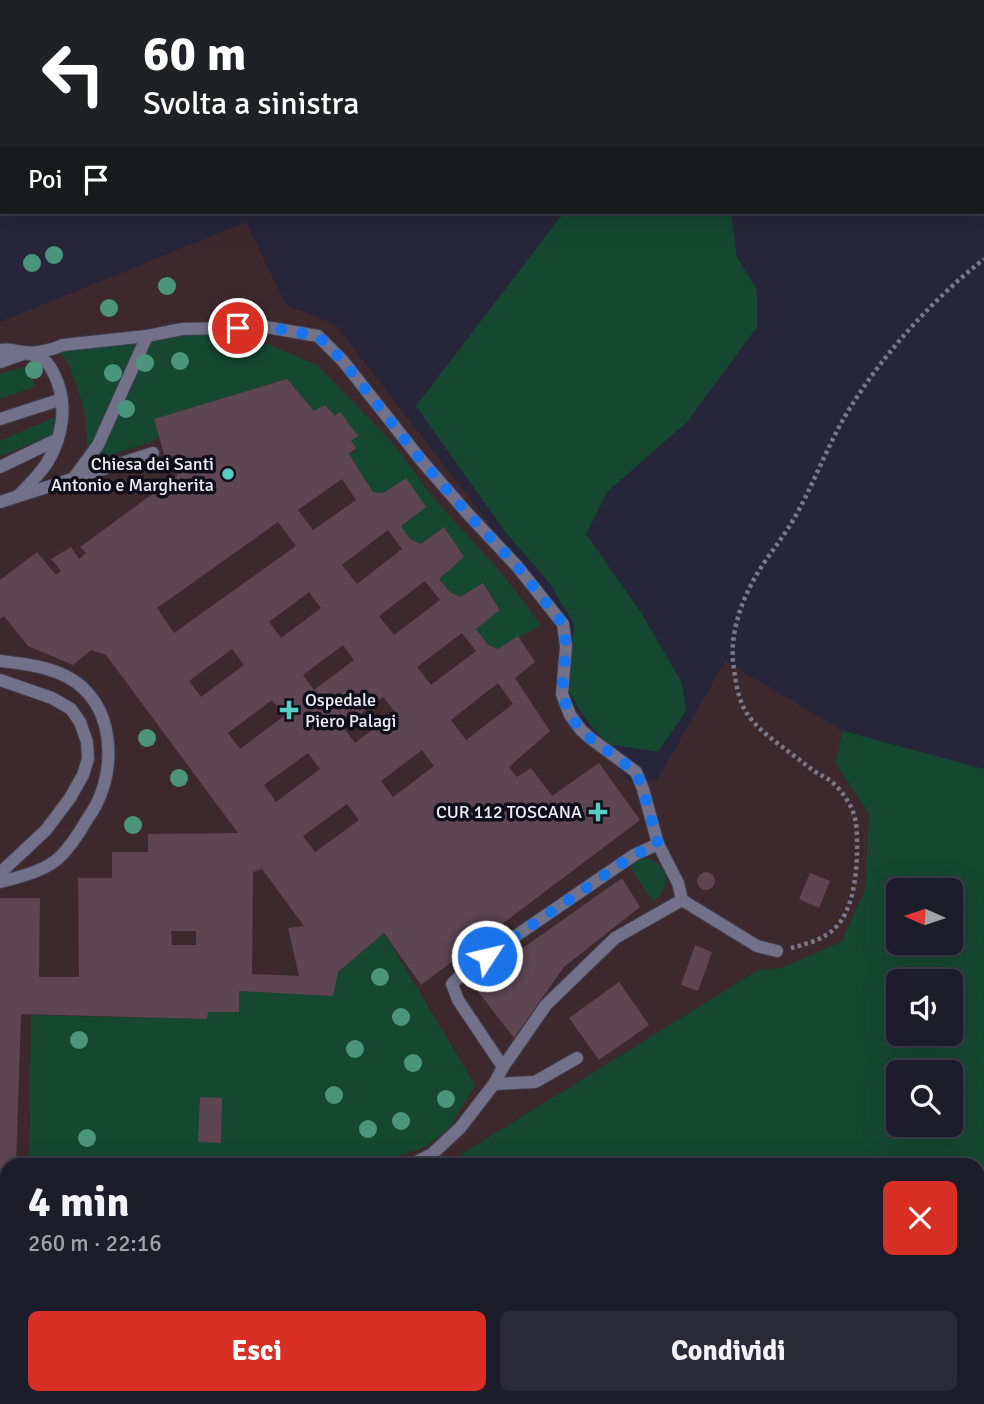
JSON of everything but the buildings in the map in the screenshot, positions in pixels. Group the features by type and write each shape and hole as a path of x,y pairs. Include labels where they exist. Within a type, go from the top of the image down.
{"lane":[{"path":"0,362 63,345 147,337 182,329 266,327 318,336 343,361 421,460 516,565 563,624 566,646 562,694 570,715 590,738 636,772 658,844 678,883 682,900 757,946 777,951"},
{"path":"73,479 98,445 147,337"},
{"path":"0,350 6,348 26,353 46,362 59,384 62,399 63,420 58,439 47,463 19,496"},
{"path":"0,419 62,399"},
{"path":"0,467 58,439"},
{"path":"0,502 153,453"},
{"path":"0,661 46,669 67,677 85,690 104,722 108,748 107,775 97,804 74,839 55,861 28,874 0,882"},
{"path":"0,680 52,698 71,709 80,722 87,742 88,759 83,775 70,798 46,830 0,873"},
{"path":"503,1067 458,1000 452,984 466,970 634,855 658,844"},
{"path":"424,1158 460,1128 494,1084 546,1005 615,938 682,900"},
{"path":"494,1084 535,1082 577,1058"}],"path":[{"path":"777,951 801,946 828,935 841,920 853,893 857,831 852,808 838,788 768,737 746,712 738,691 733,658 736,625 747,593 761,566 785,534 807,496 849,410 904,337 956,282 984,259"}],"shaded area":[{"name":"Ospedale Piero Palagi","path":"246,222 286,305 335,324 571,630 564,690 591,732 629,781 657,780 725,661 843,731 835,763 869,814 865,890 841,942 774,971 758,970 455,1158 0,1158 0,322"}],"green space":[{"path":"562,214 731,214 737,257 757,290 757,327 687,422 607,492 586,534 642,614 682,683 686,711 658,752 607,744 583,716 567,688 574,624 548,581 506,533 416,406"},
{"path":"199,331 270,345 317,365 393,443 430,494 503,575 541,625 498,649 488,645 476,629 500,609 483,583 460,597 450,592 439,579 464,557 444,527 421,544 410,539 401,526 426,507 406,479 383,493 373,492 349,454 356,452 335,416 325,405 314,411 287,379 154,419 159,437 149,443 75,466 87,447 86,419 68,363 56,348"},
{"path":"27,366 35,386 0,399 0,374"},
{"path":"57,416 53,435 0,456 0,441"},
{"path":"843,731 984,769 984,1158 455,1158 758,970 781,968 841,942 865,890 869,814 835,763"},
{"path":"643,858 658,864 666,876 664,889 653,902 628,864"},
{"path":"384,933 475,1085 450,1127 425,1147 392,1158 29,1158 31,1015 207,1019 208,1012 239,1012 239,991 333,996 338,972"}],"place":[{"name":"Chiesa dei Santi Antonio e Margherita","path":"228,474"},
{"name":"Ospedale Piero Palagi","path":"289,710"},
{"name":"CUR 112 TOSCANA","path":"598,812"}],"route":[{"path":"238,328 266,327 318,336 343,361 421,460 516,565 563,624 566,646 562,694 570,715 590,738 636,772 643,789 658,844 634,855 487,956"}]}
